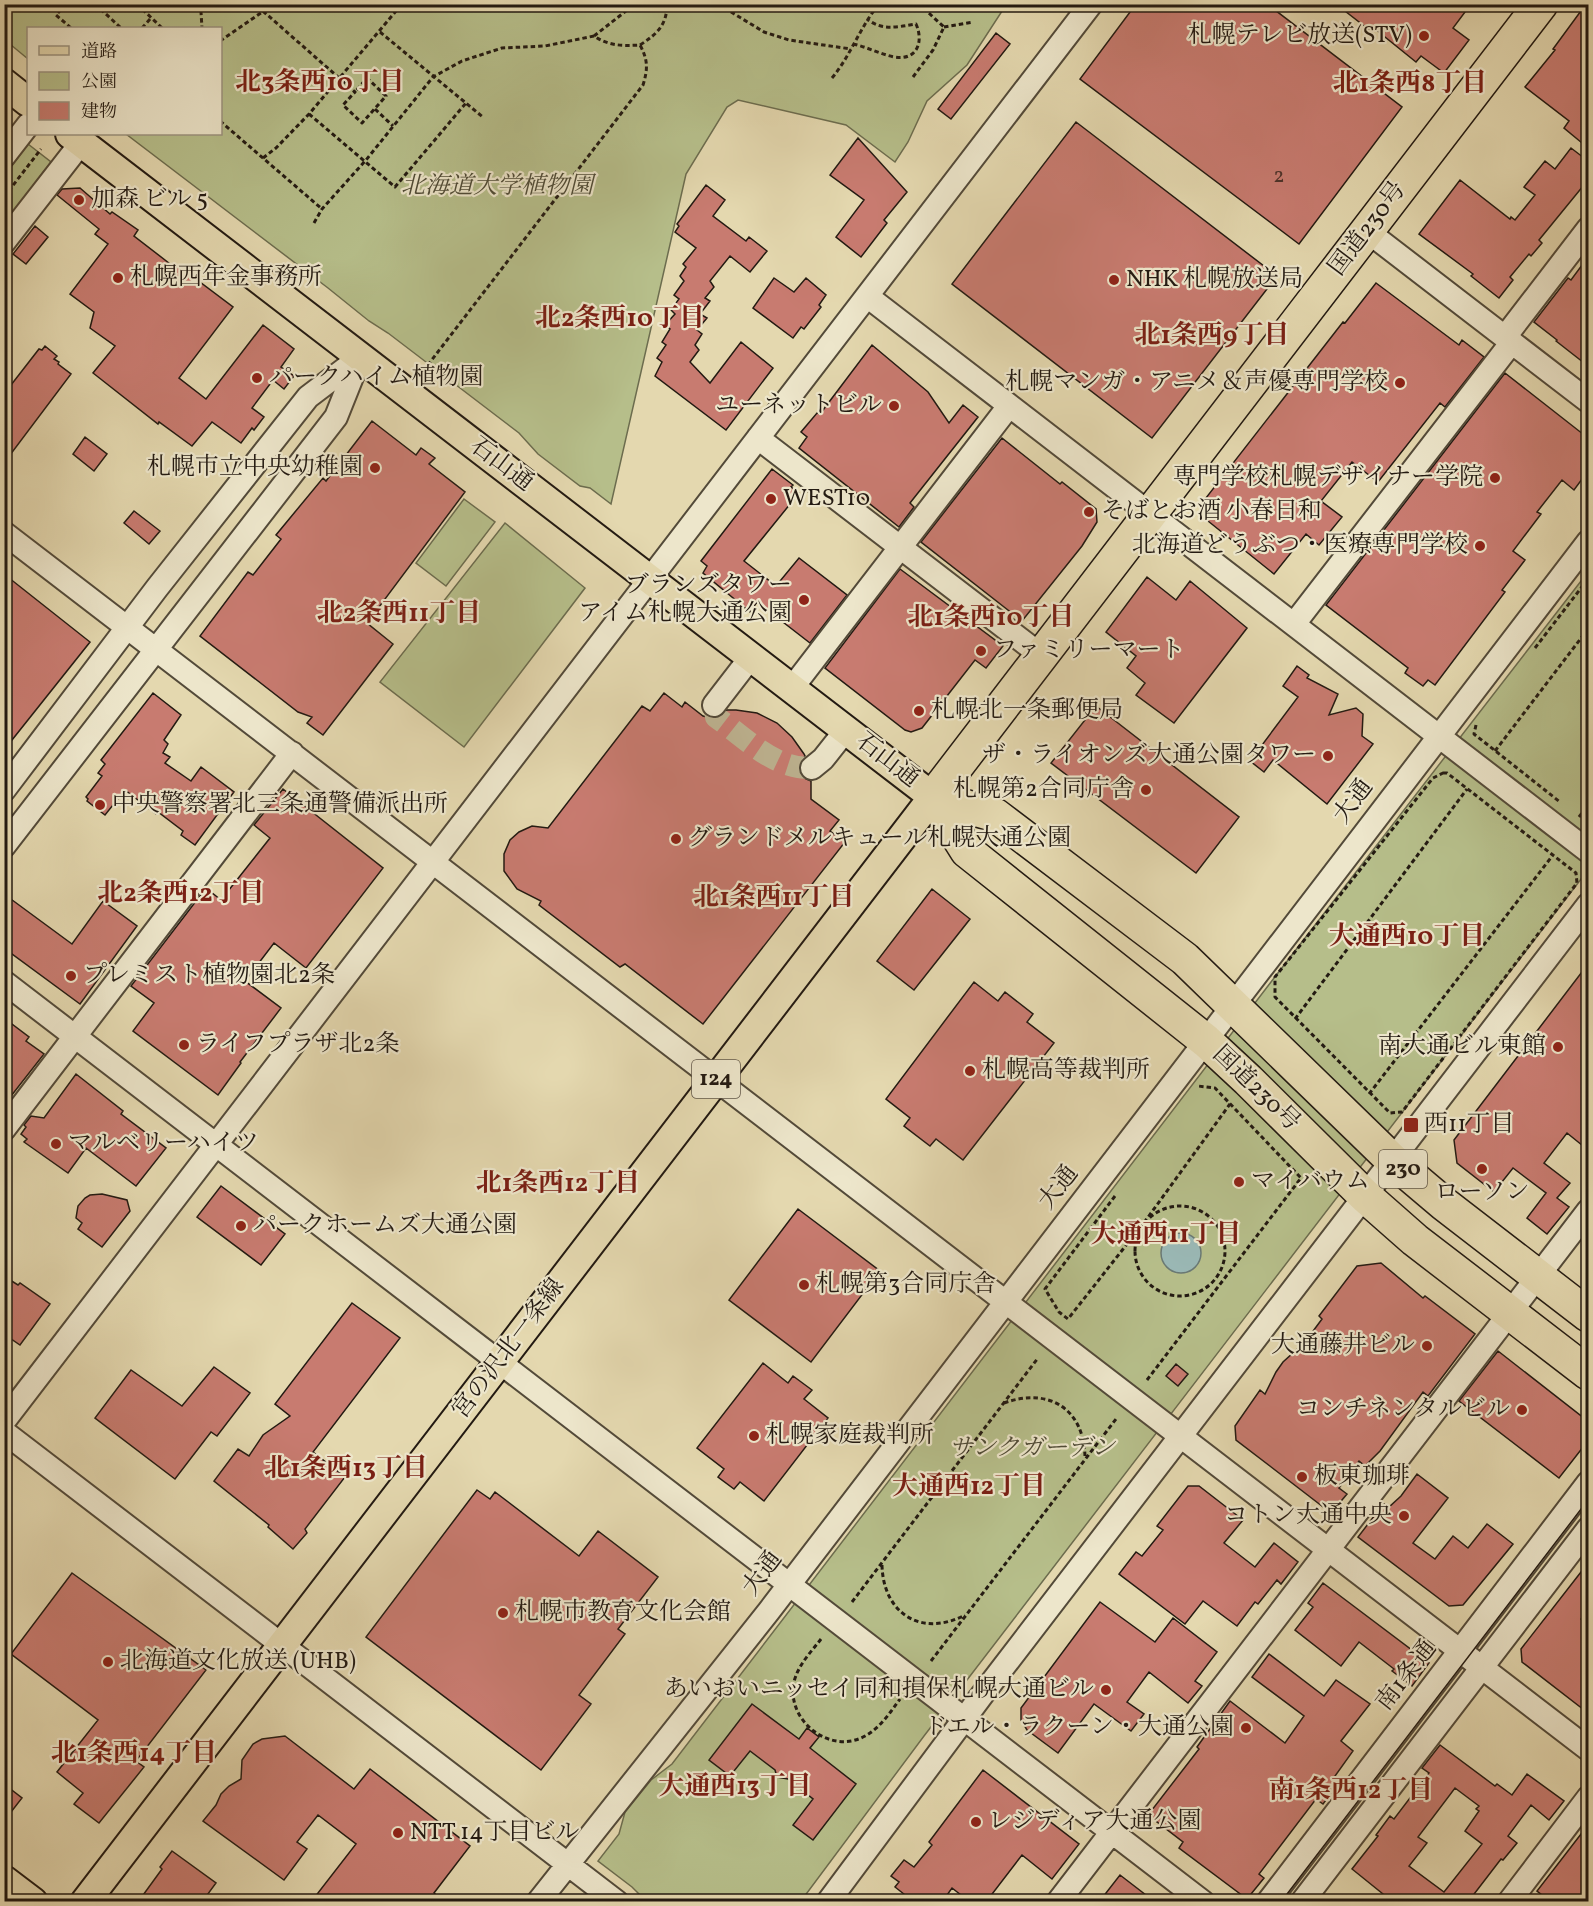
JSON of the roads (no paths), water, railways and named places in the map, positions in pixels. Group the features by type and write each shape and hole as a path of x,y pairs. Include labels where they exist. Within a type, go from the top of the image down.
{"highway":[{"name":"国道230号","path":"933,797 1541,4"},
{"name":"国道230号","path":"933,797 995,815 1185,959 1392,1160 1444,1204 1588,1315"},
{"name":"国道230号","path":"933,797 967,851 1206,1041 1365,1196 1415,1240 1588,1373"}],"main road":[{"path":"4,83 27,101"},
{"name":"石山通","path":"75,138 933,797"},
{"name":"宮の沢北一条線","path":"85,1902 933,797"},
{"path":"4,1880 33,1902"}],"street":[{"path":"4,1421 1091,4"},
{"path":"4,156 27,126"},
{"path":"4,242 75,138"},
{"path":"1294,624 1508,340 1588,229"},
{"path":"1366,231 1588,401"},
{"path":"867,296 1588,851"},
{"path":"4,790 308,397 360,357"},
{"path":"4,846 336,417 360,357"},
{"path":"792,688 1009,406"},
{"path":"758,438 1042,656"},
{"path":"4,533 1588,1749"},
{"name":"大通","path":"538,1902 789,1584 1588,542"},
{"path":"714,705 751,657"},
{"path":"812,768 823,759 846,730"},
{"path":"4,1129 292,753"},
{"path":"828,1902 964,1719 1588,905"},
{"path":"4,982 1203,1902"},
{"path":"1058,1902 1588,1211"},
{"path":"4,1432 617,1902"},
{"name":"南1条通","path":"1268,1902 1588,1483"},
{"path":"1302,1902 1588,1529"},
{"path":"1509,1902 1588,1798"}],"water":[{"path":"1181,1233 1195,1239 1201,1253 1195,1267 1181,1273 1167,1267 1161,1253 1167,1239"}],"tunnel":[{"path":"714,705 716,717 761,751 785,764 812,768"}],"tram line":[{"path":"1281,1902 1588,1500"}],"place":[{"name":"札幌テレビ放送(STV)","path":"1424,36"},
{"name":"加森 ビル 5","path":"79,200"},
{"name":"札幌西年金事務所","path":"118,278"},
{"name":"NHK 札幌放送局","path":"1114,280"},
{"name":"パークハイム植物園","path":"257,378"},
{"name":"札幌マンガ・アニメ＆声優専門学校","path":"1400,383"},
{"name":"ユーネットビル","path":"894,406"},
{"name":"札幌市立中央幼稚園","path":"375,468"},
{"name":"専門学校札幌デザイナー学院","path":"1495,478"},
{"name":"WEST10","path":"771,499"},
{"name":"そばとお酒 小春日和","path":"1089,512"},
{"name":"北海道どうぶつ・医療専門学校","path":"1480,546"},
{"name":"ブランズタワー アイム札幌大通公園","path":"804,600"},
{"name":"ファミリーマート","path":"981,651"},
{"name":"札幌北一条郵便局","path":"919,711"},
{"name":"ザ・ライオンズ大通公園タワー","path":"1328,756"},
{"name":"札幌第2合同庁舎","path":"1146,790"},
{"name":"中央警察署北三条通警備派出所","path":"100,805"},
{"name":"グランドメルキュール札幌大通公園","path":"676,839"},
{"name":"プレミスト植物園北2条","path":"71,976"},
{"name":"ライフプラザ北2条","path":"184,1045"},
{"name":"南大通ビル東館","path":"1558,1047"},
{"name":"札幌高等裁判所","path":"970,1071"},
{"name":"西11丁目","path":"1411,1125"},
{"name":"マルベリーハイツ","path":"56,1144"},
{"name":"ローソン","path":"1482,1169"},
{"name":"マイバウム","path":"1239,1182"},
{"name":"パークホームズ大通公園","path":"241,1226"},
{"name":"札幌第3合同庁舎","path":"804,1285"},
{"name":"大通藤井ビル","path":"1427,1346"},
{"name":"コンチネンタルビル","path":"1522,1410"},
{"name":"札幌家庭裁判所","path":"754,1436"},
{"name":"板東珈琲","path":"1302,1477"},
{"name":"コトン大通中央","path":"1404,1516"},
{"name":"札幌市教育文化会館","path":"503,1613"},
{"name":"北海道文化放送 (UHB)","path":"108,1662"},
{"name":"あいおいニッセイ同和損保札幌大通ビル","path":"1106,1690"},
{"name":"ドエル・ラクーン・大通公園","path":"1246,1728"},
{"name":"レジディア大通公園","path":"976,1822"},
{"name":"NTT 14丁目ビル","path":"398,1833"}],"district":[{"name":"北3条西10丁目","path":"320,83"},
{"name":"北1条西8丁目","path":"1410,84"},
{"name":"北2条西10丁目","path":"620,319"},
{"name":"北1条西9丁目","path":"1212,336"},
{"name":"北2条西11丁目","path":"399,614"},
{"name":"北1条西10丁目","path":"991,618"},
{"name":"北2条西12丁目","path":"181,894"},
{"name":"北1条西11丁目","path":"774,898"},
{"name":"大通西10丁目","path":"1407,937"},
{"name":"北1条西12丁目","path":"558,1184"},
{"name":"大通西11丁目","path":"1166,1235"},
{"name":"北1条西13丁目","path":"346,1469"},
{"name":"大通西12丁目","path":"969,1487"},
{"name":"北1条西14丁目","path":"134,1754"},
{"name":"大通西13丁目","path":"735,1787"},
{"name":"南1条西12丁目","path":"1351,1791"}],"park label":[{"name":"北海道大学植物園","path":"497,187"},
{"name":"サンクガーデン","path":"1032,1449"}]}
